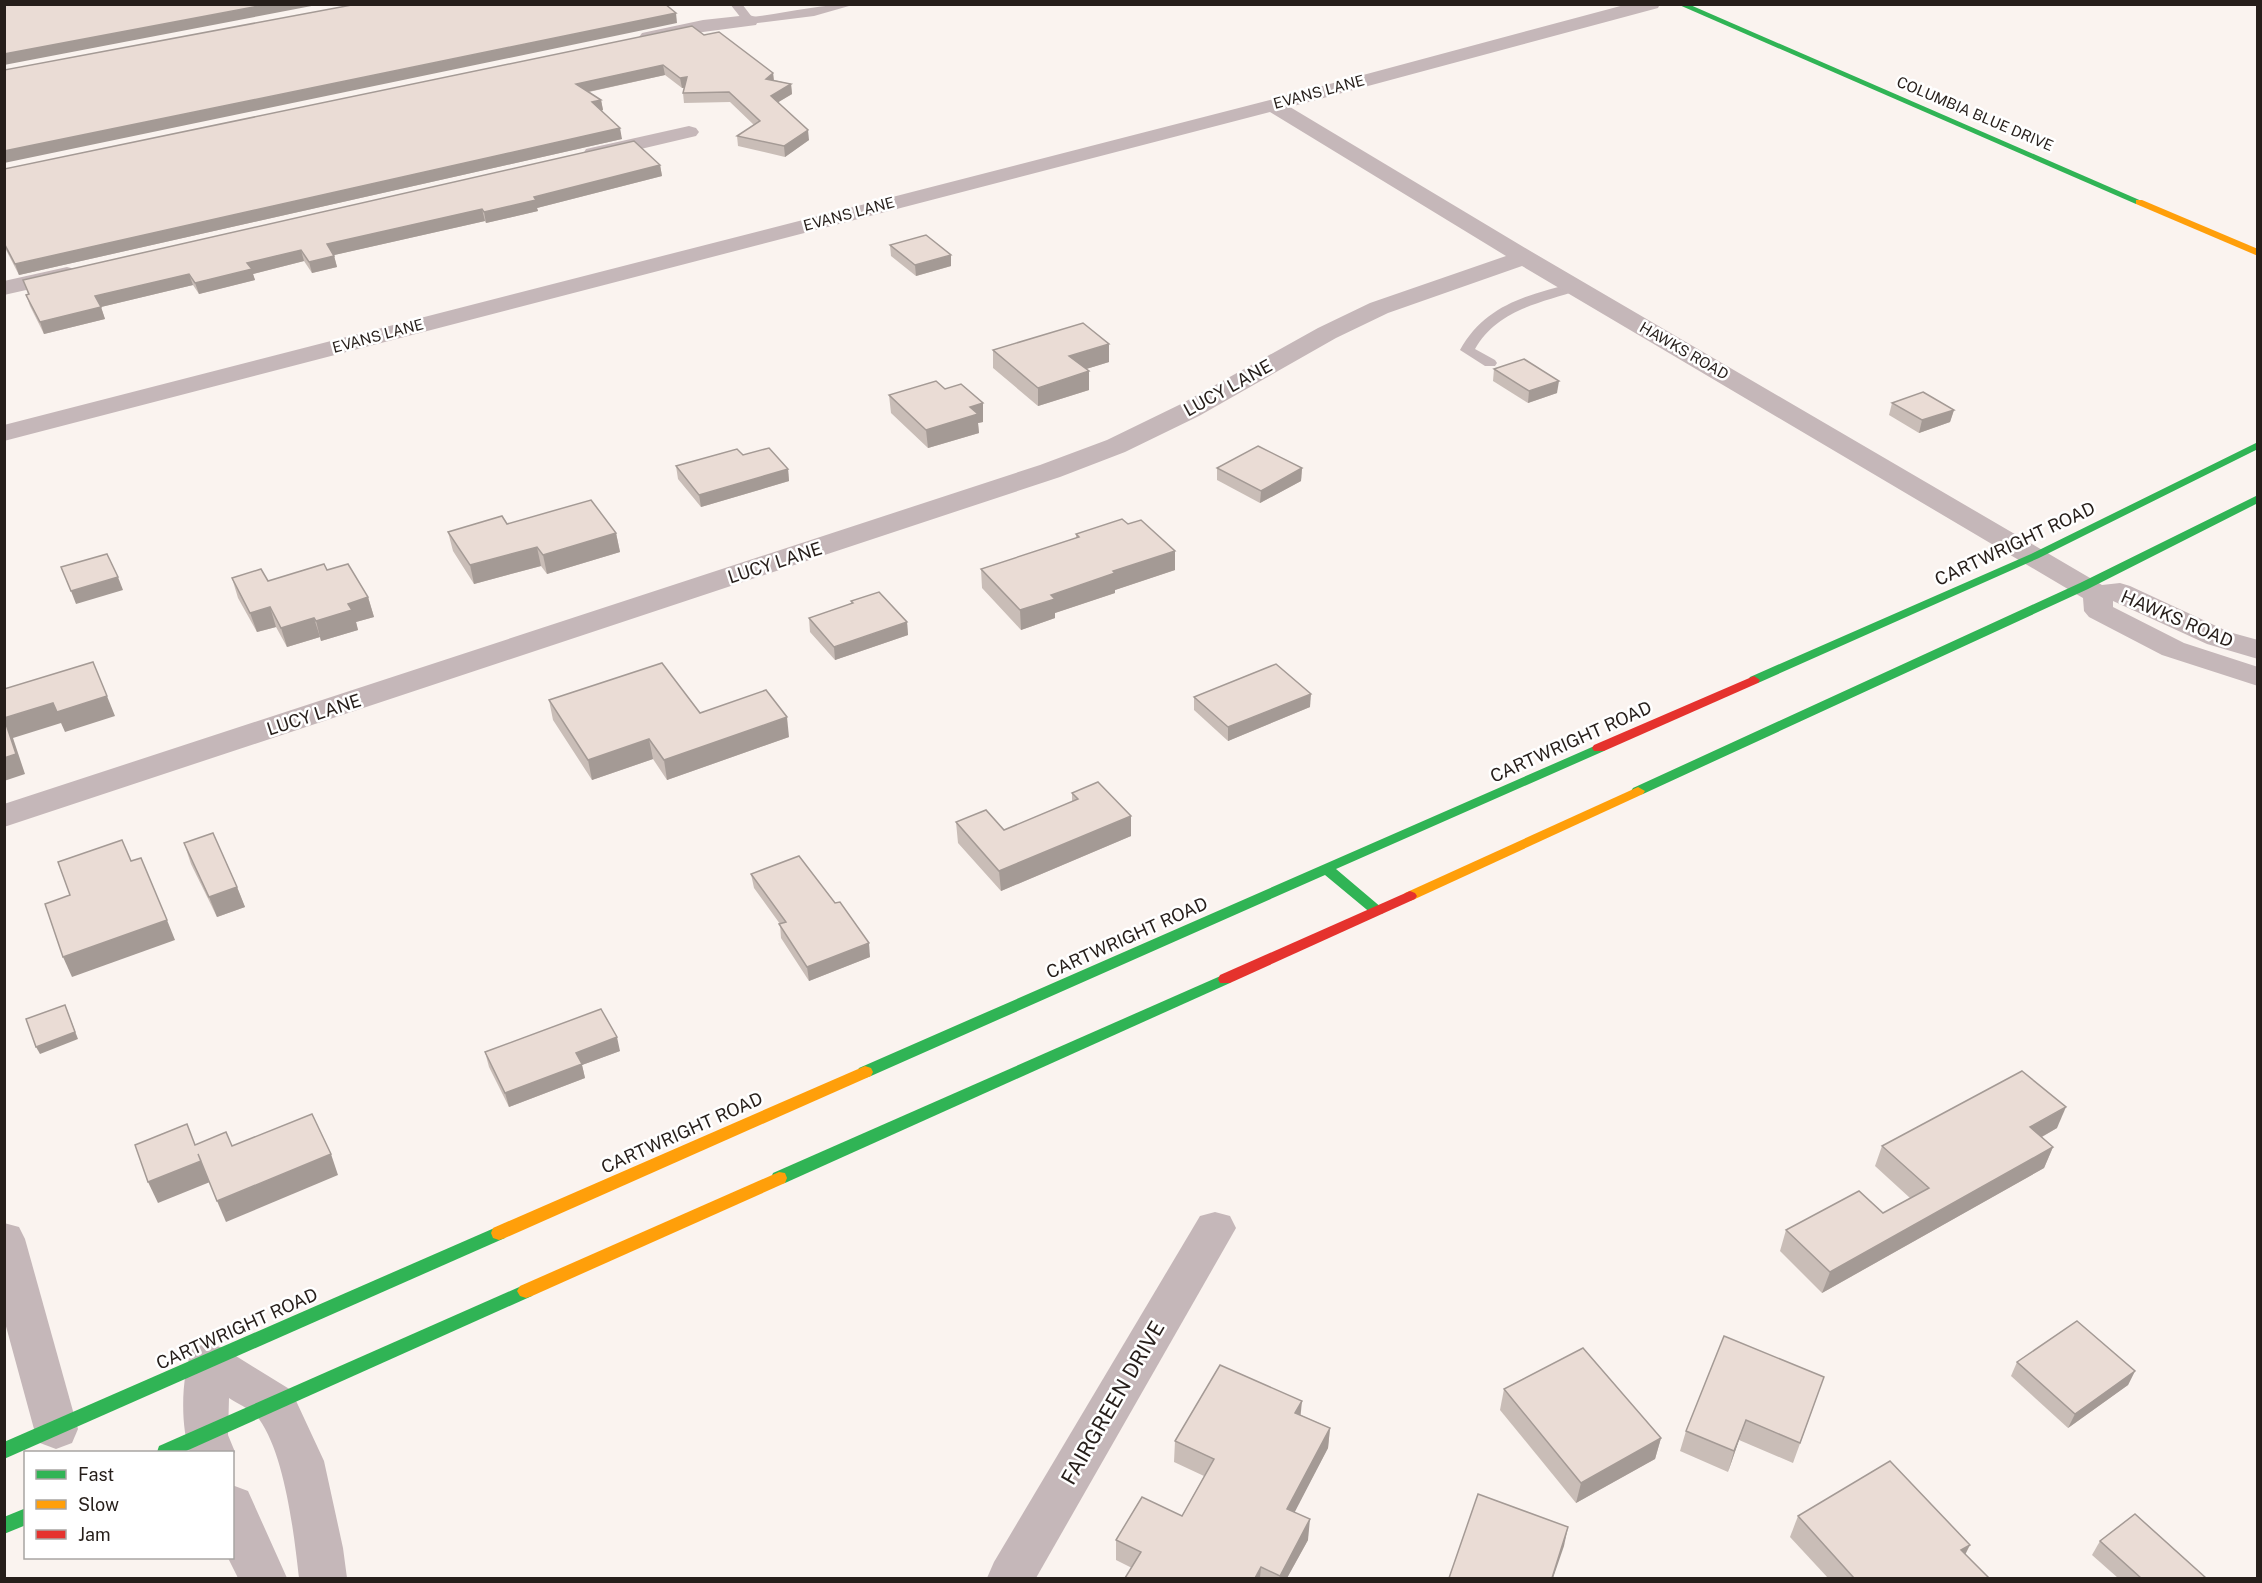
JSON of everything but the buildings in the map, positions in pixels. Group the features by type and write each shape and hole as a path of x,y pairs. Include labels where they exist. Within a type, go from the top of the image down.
{"main road":[{"name":"COLUMBIA BLUE DRIVE","path":"1680,4 2258,254"},
{"name":"CARTWRIGHT ROAD","path":"4,1451 1328,870 2035,556 2258,445"},
{"path":"171,1451 209,1444 275,1404 2090,590 2258,498"},
{"path":"1328,870 1377,911"},
{"path":"4,1526 24,1517"}],"street":[{"name":"EVANS LANE","path":"4,433 1273,105 1650,4"},
{"path":"633,41 703,26 749,21"},
{"name":"HAWKS ROAD","path":"1273,105 1574,287 2090,590 2120,592 2218,638 2258,650"},
{"path":"573,159 689,132"},
{"name":"LUCY LANE","path":"4,816 1050,471 1116,446 1190,410 1327,333 1379,308 1524,257"},
{"path":"4,288 86,270"},
{"name":"HAWKS ROAD","path":"2090,590 2099,611 2173,649 2258,677"},
{"name":"FAIRGREEN DRIVE","path":"1011,1578 1215,1228"},
{"path":"4,1239 56,1429"},
{"path":"208,1361 275,1404 301,1461 320,1548 323,1578"},
{"path":"208,1361 209,1444"},
{"path":"234,1511 253,1560 263,1578"}],"lane":[{"path":"735,4 744,12 749,21 811,13 851,4"},
{"path":"798,4 811,13"},
{"path":"1490,363 1467,350 1475,336 1491,319 1529,302 1574,287"}],"traffic: fast":[{"path":"1680,4 2139,202"},
{"path":"1754,680 2035,556 2258,445"},
{"path":"1638,791 2084,586 2258,498"},
{"path":"865,1072 1599,748"},
{"path":"1328,870 1377,911"},
{"path":"779,1178 1225,979"},
{"path":"4,1451 499,1233"},
{"path":"168,1451 526,1291"},
{"path":"4,1526 24,1517"}],"traffic: slow":[{"path":"2139,202 2258,253"},
{"path":"1410,896 1638,791"},
{"path":"499,1233 865,1072"},
{"path":"526,1291 779,1178"}],"traffic: jam":[{"path":"1599,748 1754,680"},
{"path":"1225,979 1410,896"}]}
